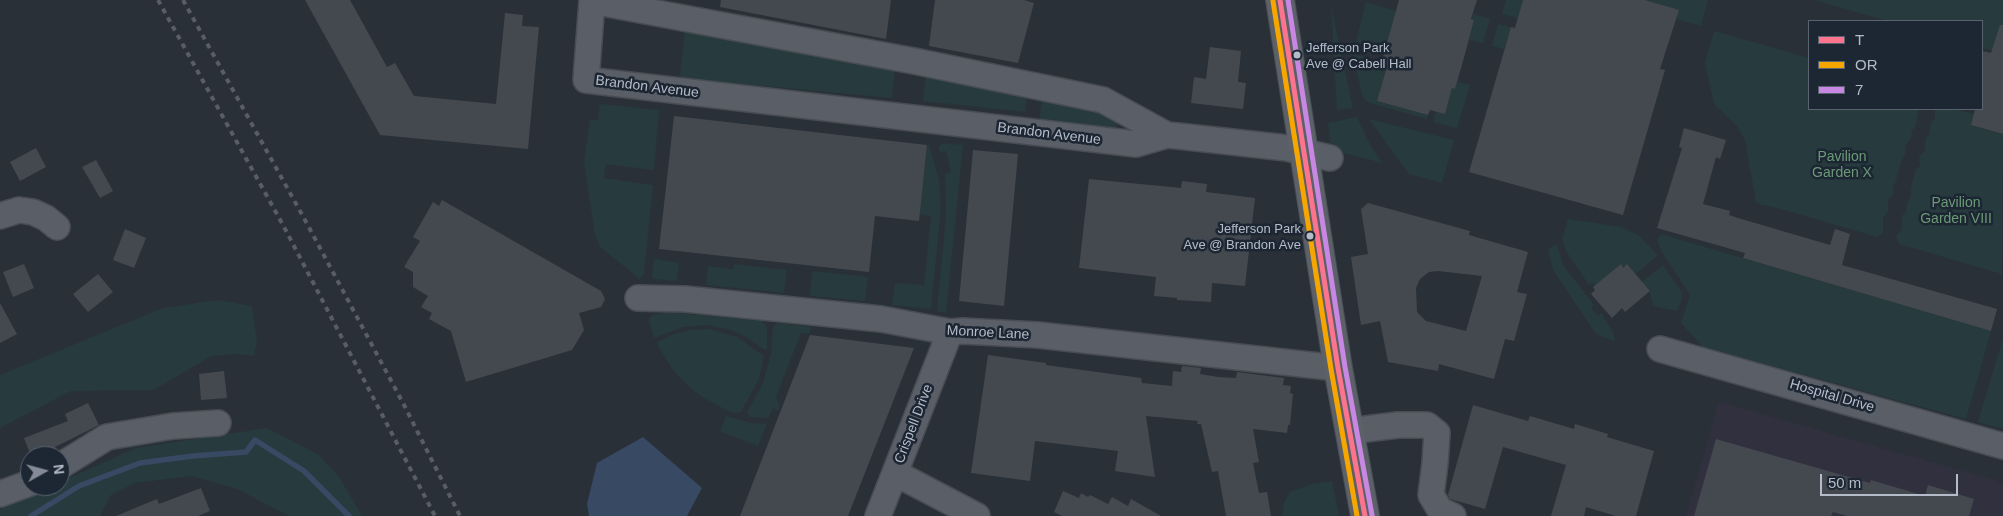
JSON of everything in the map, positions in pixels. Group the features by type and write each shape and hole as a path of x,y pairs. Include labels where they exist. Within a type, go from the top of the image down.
{"main road":[{"path":"1280,0 1318,155 1338,368 1365,516"}],"street":[{"name":"Brandon Avenue","path":"1167,135 1103,100 592,1 586,80 1136,144 1167,135 1287,148 1318,155"},
{"path":"0,216 19,210 33,212 46,218 57,227"},
{"name":"Monroe Lane","path":"638,298 685,299 881,319 950,332 1038,335 1338,368"},
{"name":"Crispell Drive","path":"878,516 950,332"},
{"name":"Hospital Drive","path":"1660,349 2003,446"},
{"path":"70,460 106,437 173,426 218,423"},
{"path":"1349,431 1398,425 1427,425 1437,433 1431,494 1440,510 1452,516"},
{"path":"895,473 977,516"},
{"path":"0,494 20,487"}],"shaded area":[{"path":"1719,402 1995,480 2003,486 2003,516 1686,516"}],"green space":[{"path":"1506,0 1523,0 1518,18 1502,14"},
{"path":"1645,0 1708,0 1701,26 1676,19 1678,10"},
{"path":"1814,0 2003,0 2003,54 1983,48 1983,20 1884,20"},
{"path":"1366,2 1396,11 1386,50 1356,42"},
{"path":"1331,5 1353,108 1337,110"},
{"path":"1473,14 1490,19 1483,43 1469,40 1474,21 1472,19"},
{"path":"1498,24 1511,27 1504,49 1492,46"},
{"path":"685,27 895,69 892,98 680,78"},
{"name":"Pavilion Garden X","path":"1714,31 1808,58 1808,110 1919,110 1911,139 1905,146 1906,153 1902,159 1893,187 1893,195 1888,201 1888,211 1883,218 1883,233 1877,237 1756,202 1745,140 1737,126 1714,104 1705,63"},
{"path":"1353,54 1382,62 1386,70 1377,101 1428,115 1427,119 1365,100 1362,95"},
{"path":"926,76 1027,94 1025,112 923,101"},
{"path":"1457,82 1470,85 1457,128 1433,122 1436,111 1445,114 1452,88 1455,89"},
{"path":"1042,100 1103,110 1117,121 1116,131 1039,123"},
{"path":"600,104 659,110 654,170 606,164 604,178 653,185 644,273 640,279 600,247 595,234 584,162 590,120 598,120"},
{"name":"Pavilion Garden VIII","path":"1935,110 1958,110 1974,114 1971,125 2001,134 2003,129 2002,274 1899,244 1896,236 1902,229 1902,216 1906,212 1907,203 1911,196 1915,171 1920,165 1919,156 1925,151 1926,138 1930,134 1930,125 1935,118"},
{"path":"1357,117 1367,139 1382,163 1340,152 1331,146 1328,123"},
{"path":"1369,119 1454,140 1442,183 1409,174"},
{"path":"928,141 939,180 941,209 931,309 892,305 895,283 924,285 931,216 919,214"},
{"path":"943,143 963,145 946,313 937,311 946,216 945,174 951,172 946,151 939,152 939,146"},
{"path":"1568,219 1621,227 1638,235 1658,255 1636,274 1627,264 1623,268 1620,265 1595,286 1593,283 1589,285 1566,251 1562,239"},
{"path":"1661,235 1991,331 1966,419 1703,347 1681,323 1690,295 1660,249 1657,239"},
{"path":"1557,244 1563,265 1594,305 1591,308 1598,316 1601,313 1613,332 1615,339 1613,341 1596,334 1553,270 1548,249"},
{"path":"654,259 679,263 677,281 654,279 652,276"},
{"path":"734,264 787,270 784,293 706,285 708,266 733,269"},
{"path":"1663,265 1682,293 1677,311 1653,306 1650,291 1642,282"},
{"path":"812,271 868,277 865,301 810,296"},
{"path":"218,300 252,306 257,341 254,356 237,354 211,356 154,390 71,391 0,428 0,375 163,308"},
{"path":"665,312 762,321 767,327 767,349 763,349 748,338 728,329 706,325 683,327 654,338 649,320 651,316"},
{"path":"778,323 811,327 809,334 801,333 776,397 780,406 778,411 773,408 769,418 750,417 747,413 763,383 771,354 773,326"},
{"path":"709,329 737,337 764,356 759,379 741,412 735,413 726,410 690,388 673,370 658,346 658,342 674,334 690,330"},
{"path":"2003,338 2003,429 1978,422"},
{"path":"726,416 751,423 767,424 758,446 720,431"},
{"path":"267,428 319,455 339,477 362,516 289,516 237,489 192,476 135,483 111,495 100,516 0,516 0,510 30,496 70,496 70,478 136,448"},
{"path":"1332,481 1339,516 1282,516 1284,503 1290,492 1312,484"}],"water":[{"path":"643,437 702,488 687,516 589,516 587,504 597,463"}],"building":[{"path":"305,0 350,0 387,67 395,63 414,96 496,104 505,13 523,15 522,26 539,27 528,149 380,135"},
{"path":"721,0 891,0 886,39 720,7"},
{"path":"935,0 1024,0 1034,3 1018,63 929,46"},
{"path":"1399,0 1477,0 1471,19 1474,20 1465,54 1455,89 1452,88 1445,114 1430,110 1428,115 1377,101 1386,70 1380,68"},
{"path":"1523,0 1645,0 1679,10 1660,69 1665,70 1623,215 1469,172 1511,27 1515,28"},
{"path":"2000,25 2003,25 2003,134 1971,125 1975,110 1983,110 1983,51 1991,53"},
{"path":"1210,47 1241,51 1238,82 1246,83 1243,109 1191,103 1194,77 1206,79"},
{"path":"674,116 927,145 919,221 875,216 869,272 659,249"},
{"path":"1684,128 1726,140 1720,159 1716,157 1703,204 1730,211 1729,215 1738,218 1830,245 1835,229 1850,234 1842,265 1997,309 1991,331 1743,258 1745,253 1657,228 1682,148 1679,147"},
{"path":"36,148 46,167 20,181 10,162"},
{"path":"973,150 1018,154 1004,306 959,301"},
{"path":"96,160 113,191 100,198 82,167"},
{"path":"1089,179 1181,188 1182,181 1207,184 1206,192 1255,198 1245,286 1212,283 1211,302 1177,300 1177,298 1154,296 1156,277 1079,268"},
{"path":"442,200 601,291 605,299 601,307 579,313 584,330 572,350 466,382 451,331 429,319 432,313 421,307 428,296 413,287 413,272 404,267 420,241 413,237 433,202 439,206"},
{"path":"1368,203 1470,231 1469,235 1528,252 1517,292 1527,294 1514,341 1505,339 1494,379 1439,364 1438,371 1388,362 1380,321 1361,325 1351,257 1368,254 1361,209","holes":["1438,271 1482,276 1466,331 1426,321 1417,312 1416,288 1420,279 1429,272"]},
{"path":"125,229 146,238 134,268 113,260"},
{"path":"24,264 34,288 13,297 3,272"},
{"path":"1621,264 1623,268 1627,264 1650,291 1625,312 1622,308 1612,318 1591,294 1595,290 1593,287"},
{"path":"98,274 113,292 88,312 73,294"},
{"path":"0,303 17,334 0,343"},
{"path":"810,335 914,348 848,516 740,516"},
{"path":"988,355 1141,378 1142,383 1172,386 1173,371 1181,372 1182,366 1201,368 1200,374 1218,377 1236,378 1237,372 1284,378 1283,385 1291,386 1290,393 1293,394 1290,425 1288,425 1287,433 1253,429 1259,462 1253,463 1259,493 1267,492 1271,516 1226,516 1218,471 1212,472 1201,424 1197,424 1198,421 1146,416 1155,477 1115,471 1118,451 1035,441 1030,481 971,473"},
{"path":"224,371 227,398 201,400 199,374"},
{"path":"88,403 99,425 57,446 27,446 24,438 68,421 65,414"},
{"path":"1473,405 1528,421 1530,416 1574,429 1575,424 1608,434 1607,437 1654,451 1636,516 1616,516 1586,507 1584,516 1551,516 1566,465 1503,447 1485,509 1450,499 1448,495"},
{"path":"1716,439 1870,483 1871,480 1925,496 1928,485 1974,499 1969,516 1847,516 1833,512 1831,516 1694,516"},
{"path":"201,488 210,511 198,516 116,516 157,499 159,504"},
{"path":"1063,491 1079,498 1081,493 1088,497 1090,495 1108,504 1112,497 1128,506 1131,499 1161,516 1062,516 1054,512"}],"waterway":[{"path":"31,516 79,486 140,463 246,452 255,440 304,471 349,516"}],"railway":[{"path":"158,0 283,225 435,516"},
{"path":"183,0 305,220 403,403 460,516"}],"transit line":[{"name":"T","path":"1280,0 1338,368 1365,516"},
{"name":"7","path":"1288,0 1345,367 1372,515"},
{"name":"OR","path":"1273,1 1331,369 1357,516"}],"place":[{"name":"Jefferson Park Ave @ Cabell Hall","path":"1297,55"},
{"name":"Jefferson Park Ave @ Brandon Ave","path":"1310,236"}]}
